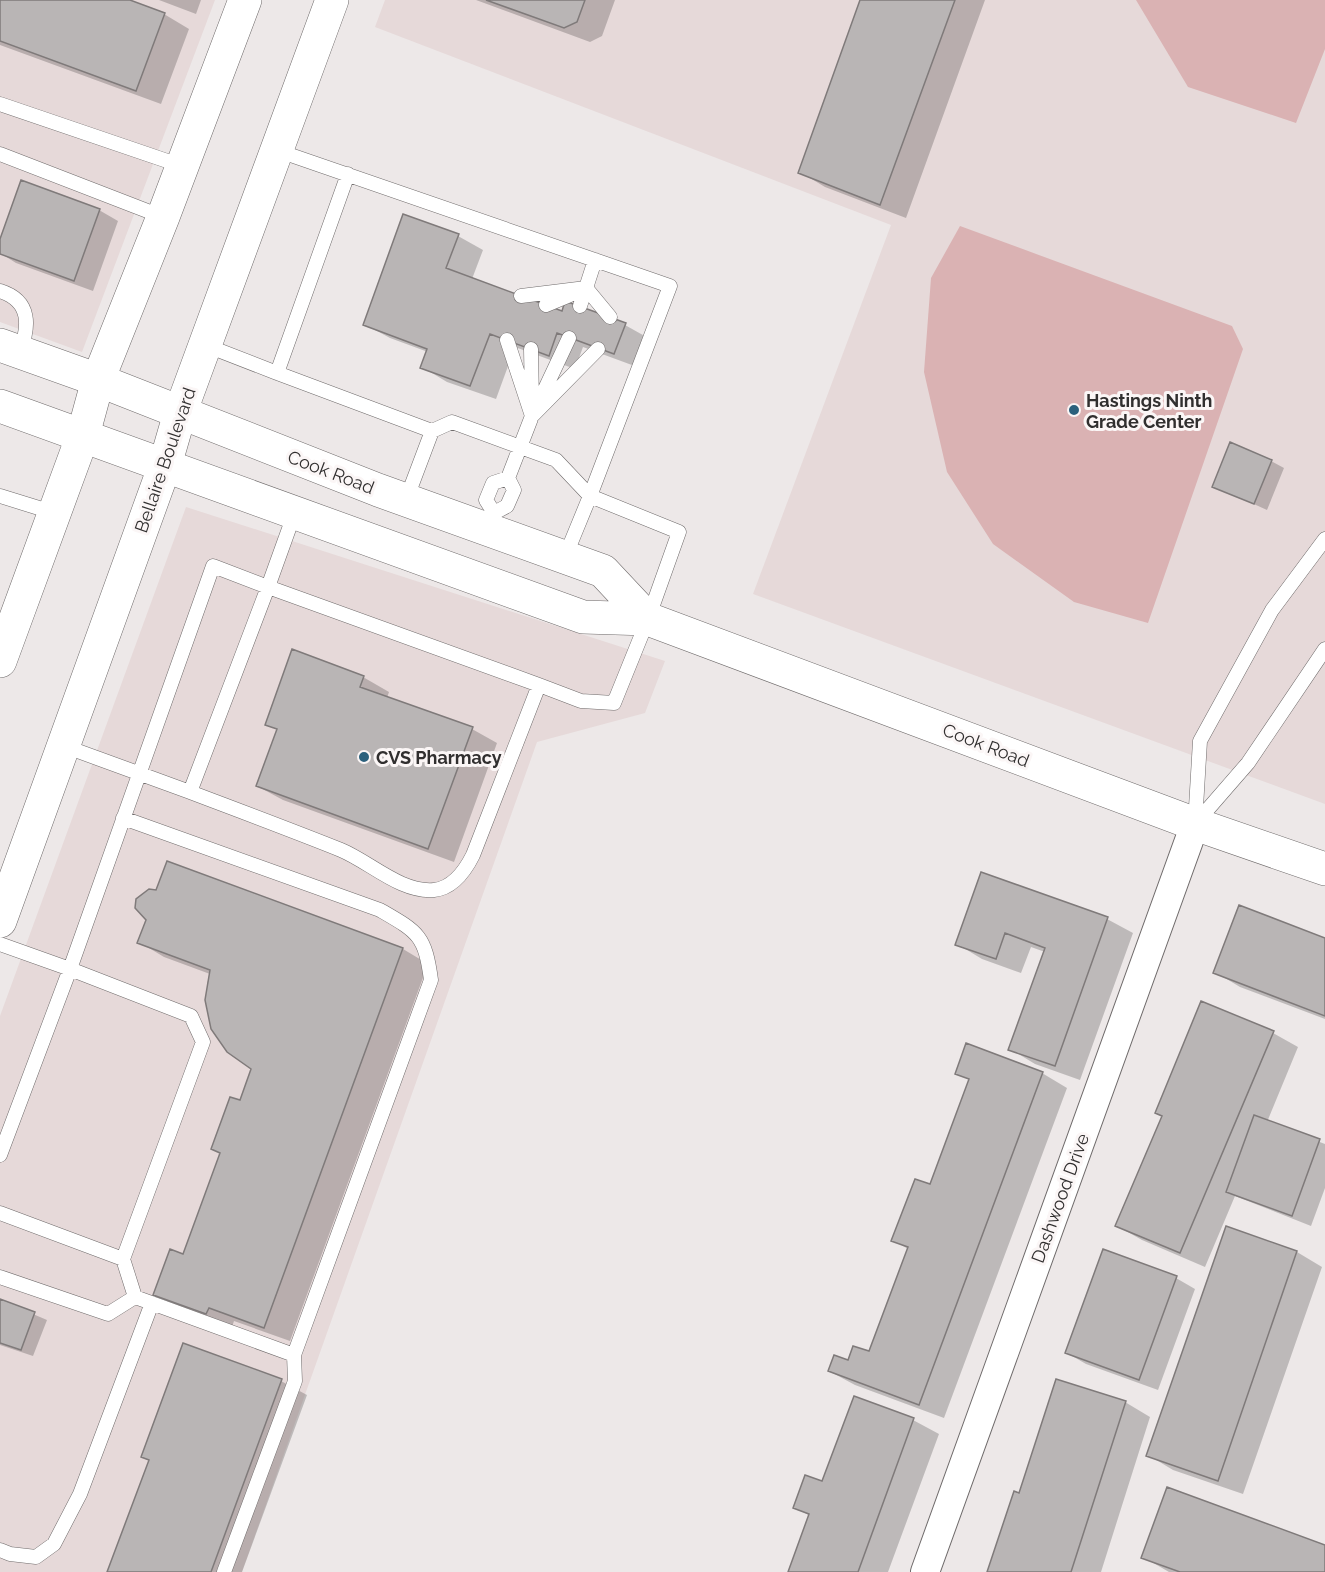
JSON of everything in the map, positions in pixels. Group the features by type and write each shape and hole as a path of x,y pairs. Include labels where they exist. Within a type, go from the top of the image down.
{"street":[{"path":"1,653 83,435 98,380 163,217 244,0"},
{"name":"Bellaire Boulevard","path":"0,921 165,465 180,413 332,0"},
{"name":"Cook Road","path":"10,349 98,380 406,501 490,521 565,558 603,571 648,619"},
{"name":"Cook Road","path":"0,406 583,617 648,619 1195,824 1325,869"},
{"name":"Dashwood Drive","path":"925,1572 1195,824"}],"lane":[{"path":"0,104 182,166"},
{"path":"276,150 670,286 591,496 565,558"},
{"path":"0,154 163,217"},
{"path":"277,373 348,174"},
{"path":"580,306 595,260"},
{"path":"521,296 586,288"},
{"path":"546,305 586,288"},
{"path":"586,288 610,317"},
{"path":"0,291 18,303 26,314 28,329 10,349"},
{"path":"490,521 486,500 493,483 508,478 522,447 532,416 569,338"},
{"path":"507,340 532,416"},
{"path":"0,1155 70,969 213,566 581,701 614,703 648,619 679,532 591,496 556,460 452,422 432,431 205,345"},
{"path":"531,349 532,416"},
{"path":"532,416 598,349"},
{"path":"406,501 432,431"},
{"path":"490,521 507,506 514,490 508,478"},
{"path":"0,495 55,513"},
{"path":"190,792 295,512"},
{"path":"1195,824 1200,741 1272,610 1325,539"},
{"path":"1195,824 1248,763 1325,649"},
{"path":"64,746 342,851 416,889 435,890 450,885 464,871 473,855 539,685"},
{"path":"123,818 380,910 408,926 426,948 430,980 294,1355 295,1381 224,1572"},
{"path":"0,944 191,1016 202,1042 123,1259 135,1297"},
{"path":"0,1214 123,1259"},
{"path":"0,1276 108,1314 135,1297"},
{"path":"135,1297 294,1355"},
{"path":"0,1550 10,1554 36,1557 54,1544 80,1494 152,1303"}],"shaded area":[{"path":"0,0 215,0 82,352 0,322"},
{"name":"Hastings Ninth Grade Center","path":"385,0 1325,0 1325,804 753,594 891,225 375,27"},
{"path":"1136,0 1325,0 1325,49 1296,123 1188,87"},
{"path":"960,226 1232,326 1243,349 1148,623 1074,602 993,544 947,472 924,372 931,278"},
{"path":"186,507 665,661 645,713 537,742 242,1572 0,1572 0,1016"}],"building":[{"path":"0,0 130,0 165,13 136,91 0,41"},
{"path":"486,0 585,0 577,22 564,28"},
{"path":"860,0 955,0 880,205 798,173"},
{"path":"21,180 100,209 74,281 0,254 0,239"},
{"path":"403,214 459,234 446,268 562,311 565,301 626,323 614,354 557,333 549,356 490,334 470,386 420,368 427,349 363,325"},
{"path":"1230,442 1272,460 1254,504 1212,487"},
{"name":"CVS Pharmacy","path":"292,649 364,676 360,687 473,727 428,849 256,786 277,729 265,725"},
{"path":"167,861 403,948 264,1328 209,1308 206,1314 153,1295 170,1249 183,1254 220,1153 211,1149 230,1097 240,1100 251,1069 227,1052 211,1029 205,1000 210,970 137,943 146,920 135,908 136,899 149,889 156,890"},
{"path":"981,872 1108,917 1055,1066 1008,1050 1045,948 1005,933 996,959 955,945"},
{"path":"1239,905 1325,938 1325,1016 1213,973"},
{"path":"1201,1001 1274,1031 1180,1253 1115,1226 1162,1116 1155,1113"},
{"path":"966,1043 1043,1072 919,1405 828,1371 834,1355 848,1360 853,1346 869,1351 908,1247 891,1241 915,1179 930,1184 969,1079 955,1074"},
{"path":"1254,1115 1320,1139 1292,1216 1226,1192"},
{"path":"1226,1226 1297,1251 1218,1481 1146,1456"},
{"path":"1103,1249 1177,1276 1139,1380 1065,1353"},
{"path":"0,1299 35,1312 21,1350 0,1343"},
{"path":"183,1343 282,1379 211,1572 107,1572 149,1460 141,1457"},
{"path":"1056,1379 1126,1401 1071,1572 987,1572 1014,1491 1019,1493"},
{"path":"854,1396 914,1418 858,1572 788,1572 809,1514 793,1508 805,1475 822,1481"},
{"path":"1167,1487 1325,1545 1325,1572 1180,1572 1141,1558"}],"place":[{"name":"Hastings Ninth Grade Center","path":"1074,410"},
{"name":"CVS Pharmacy","path":"364,757"}]}
